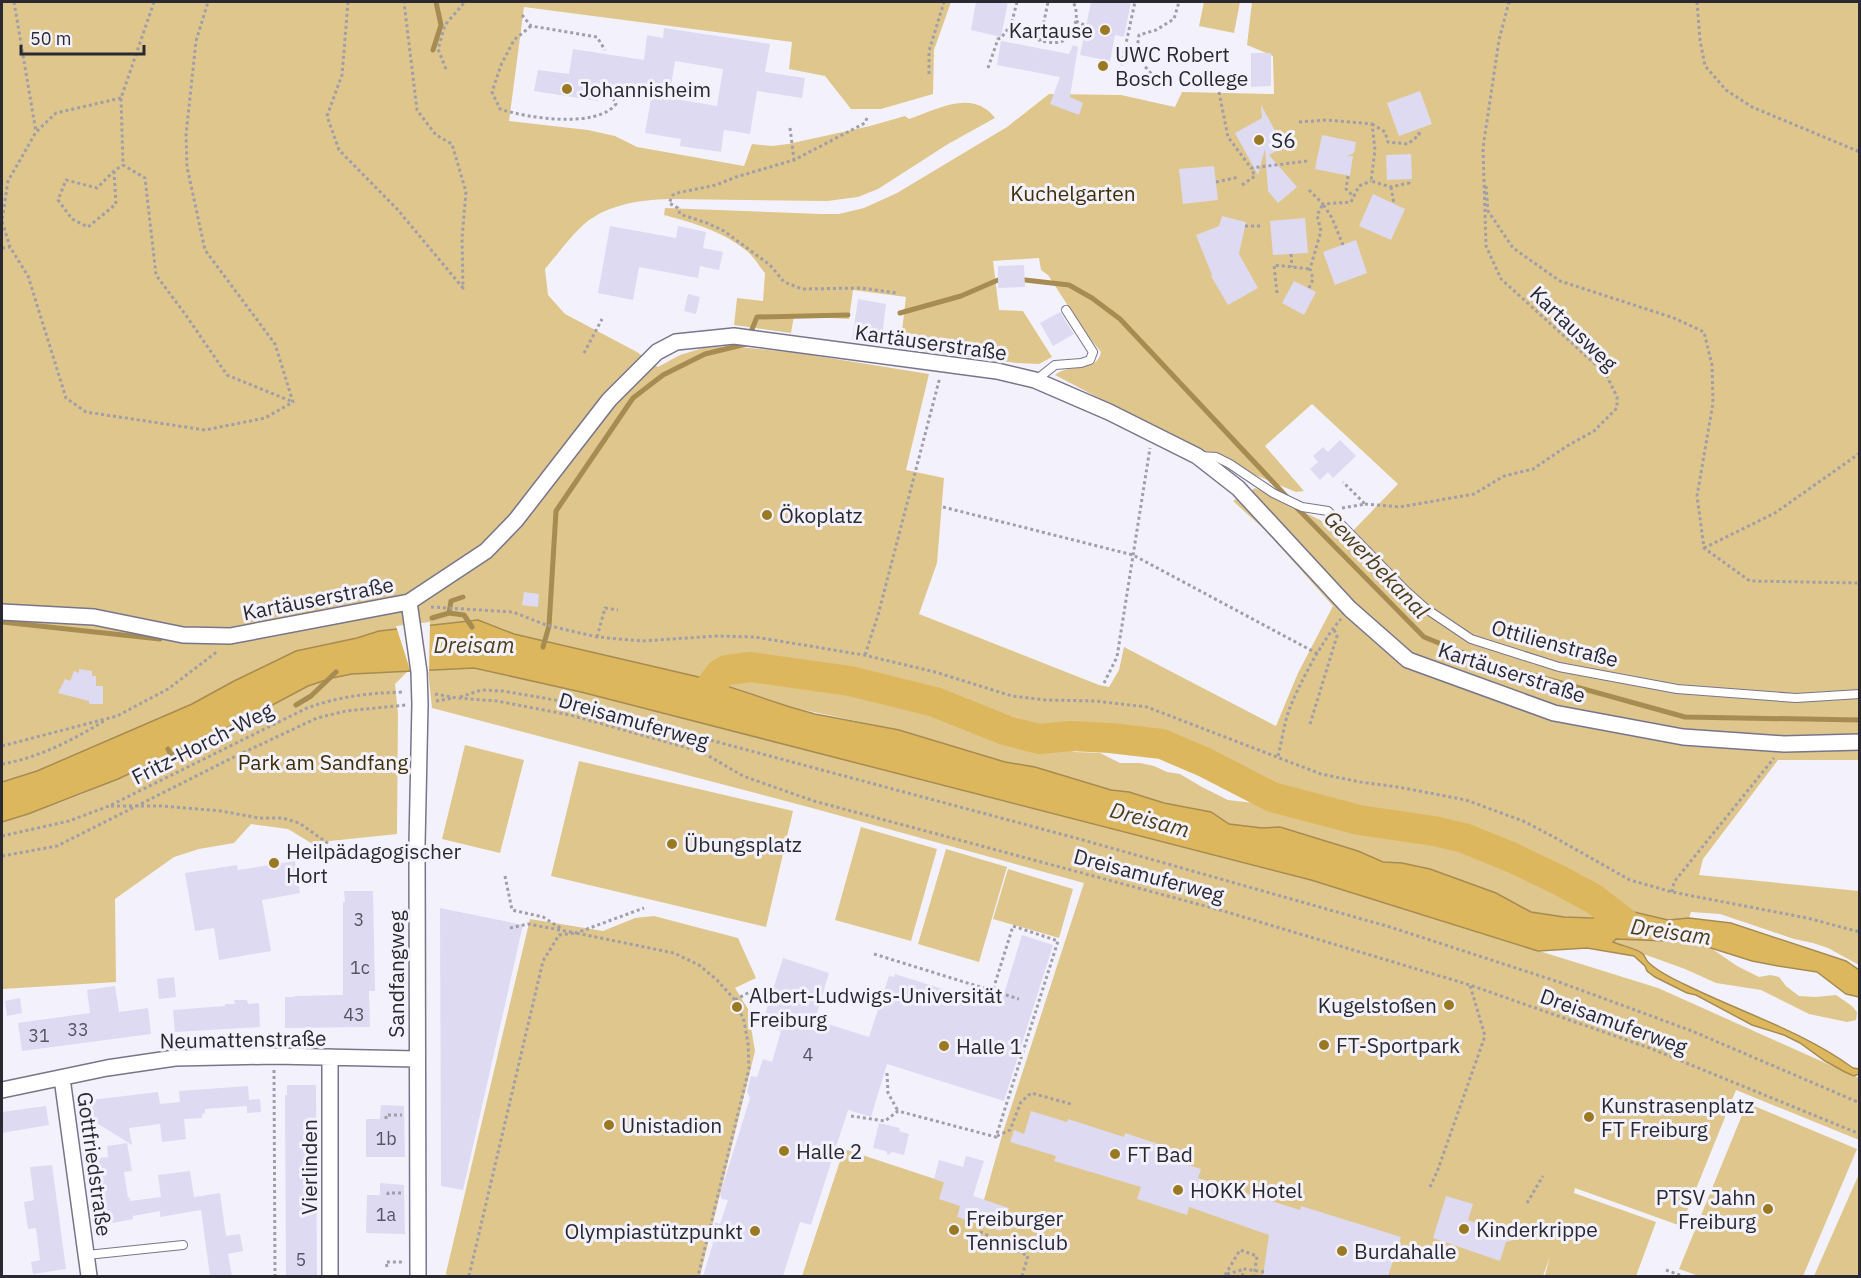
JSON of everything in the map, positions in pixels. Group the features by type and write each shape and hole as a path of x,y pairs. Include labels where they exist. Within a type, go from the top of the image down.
{"street":[{"name":"Kartäuserstraße","path":"2,612 94,617 183,635 230,636 410,609 486,551 516,520 609,400 657,352 676,342 734,336 997,371 1035,380 1109,412 1197,456 1238,488 1350,609 1408,660 1554,713 1683,737 1784,744 1860,742"},
{"name":"Sandfangweg","path":"410,609 419,672 416,1115 418,1269"},
{"name":"Neumattenstraße","path":"2,1090 107,1068 175,1058 274,1056 417,1059"},
{"name":"Vierlinden","path":"330,1058 330,1276"},
{"name":"Gottfriedstraße","path":"62,1078 89,1276"}],"lane":[{"path":"1035,380 1055,365 1090,360 1093,352 1066,310"},
{"path":"1197,456 1216,457 1273,493 1302,507 1328,511"},
{"name":"Ottilienstraße","path":"1328,511 1425,608 1471,639 1559,667 1677,690 1796,698 1860,694"},
{"name":"Gottfriedstraße","path":"87,1256 183,1245"}],"path":[{"path":"14,2 36,132"},
{"path":"123,165 121,99 154,2"},
{"path":"209,2 196,41 186,135 187,167 200,229 205,250 275,344 293,402"},
{"path":"348,2 342,75 327,116 339,150 397,209 463,288 462,238 466,192 452,144 436,135 417,110 404,2"},
{"path":"929,74 929,51 944,2"},
{"path":"988,68 998,39 1011,25 1017,2"},
{"path":"1040,41 1048,2"},
{"path":"1011,25 1040,41 1053,43 1065,40 1073,32 1076,21 1077,11 1073,2"},
{"path":"1120,71 1135,2"},
{"path":"1155,78 1136,56 1139,35 1156,30 1174,19 1179,2"},
{"name":"Kartausweg","path":"1365,504 1400,507 1474,494 1504,477 1533,469 1594,431 1617,408 1617,397 1606,374 1501,279 1486,246 1483,148 1499,40 1509,2"},
{"path":"1697,2 1705,66 1726,90 1752,107 1860,152"},
{"path":"446,69 438,49 446,25 464,3"},
{"path":"522,15 531,26 597,38 605,50"},
{"path":"1076,21 1086,26"},
{"path":"531,26 514,40 501,65 492,92 500,109 557,120 598,116 611,110 616,104 615,99 610,96 598,97"},
{"path":"1220,92 1228,137 1255,176 1242,185"},
{"path":"121,99 56,113 36,132 8,181 2,221 10,247 28,276 66,398 86,412 206,430 265,418 293,402"},
{"path":"867,118 865,123 794,160 716,185 677,193 673,195 669,203 678,208 680,214 724,231 770,266 784,282 801,289 861,288 897,293"},
{"path":"1299,122 1327,120 1372,124 1384,132 1388,142 1408,144 1419,135 1419,129"},
{"path":"1371,181 1375,150 1372,124"},
{"path":"790,128 794,160"},
{"path":"1483,148 1488,211 1513,248 1560,280 1674,318 1704,332 1712,365 1713,403 1697,496 1704,548 1750,581 1860,583"},
{"path":"1251,168 1308,161"},
{"path":"123,165 145,178 156,275 226,375 293,402"},
{"path":"114,171 116,204 88,227 72,219 58,200 66,180 97,188 114,171 123,165"},
{"path":"1348,176 1346,189 1354,197"},
{"path":"1216,182 1239,177"},
{"path":"1323,204 1351,202 1359,186 1371,181 1391,187 1409,183 1409,179"},
{"path":"1391,187 1394,204"},
{"path":"1309,190 1323,204 1332,218 1343,245"},
{"path":"1309,288 1313,279 1310,269 1321,231 1317,215 1323,204"},
{"path":"1245,226 1261,226"},
{"path":"2,248 10,247"},
{"path":"1291,254 1292,267"},
{"path":"1277,293 1274,266 1310,269"},
{"path":"584,354 602,319"},
{"path":"864,656 878,615 943,364"},
{"path":"1104,683 1117,657 1151,445 1155,435"},
{"path":"1704,548 1775,513 1860,453"},
{"path":"1343,482 1365,504"},
{"path":"1328,511 1365,504"},
{"path":"944,507 1133,555 1318,654"},
{"path":"435,607 513,612 552,627 597,637 642,640 717,636 755,637 864,656 935,672 1012,696 1147,707 1321,774 1466,800 1523,821 1630,880 1672,892 1807,918 1860,932"},
{"path":"597,637 605,608 618,610"},
{"path":"1278,756 1289,711 1298,692 1333,628 1350,609"},
{"path":"1310,724 1337,636 1333,628"},
{"path":"2,746 117,716 168,689 215,654 230,636"},
{"path":"2,856 57,846 317,718 419,698 457,698 481,690 503,691 572,703 1083,840 1379,924 1559,982 1692,1031 1860,1103"},
{"name":"Fritz-Horch-Weg","path":"2,836 69,821 110,806 307,708 331,699 363,694 419,698"},
{"name":"Dreisamuferweg","path":"419,698 497,700 582,718 702,752 743,776 814,801 1220,910 1470,985 1652,1049 1860,1134"},
{"path":"2,764 15,762 73,740 110,718"},
{"path":"1672,892 1674,882 1784,744"},
{"path":"110,806 162,806 221,811 259,818 283,818 299,824 332,848"},
{"path":"505,876 512,910 543,917 564,930"},
{"path":"469,1276 543,961 559,935 576,933 644,908"},
{"path":"510,928 528,924 674,953 699,965 735,1000 744,1021 749,1069 698,1276"},
{"path":"993,990 1013,926 1058,941 996,1137"},
{"path":"874,954 1019,999"},
{"path":"1430,1187 1485,1036 1470,985"},
{"path":"735,1000 755,989"},
{"path":"766,991 770,998"},
{"path":"274,1056 275,1276"},
{"path":"887,1073 888,1093 898,1112 996,1137 1010,1130 1021,1101 1031,1093 1071,1104"},
{"path":"851,1116 885,1121 898,1112"},
{"path":"386,1119 386,1115 416,1115"},
{"path":"1527,1203 1543,1176"},
{"path":"982,1225 981,1232 1029,1256 1022,1276"},
{"path":"1254,1276 1256,1270 1257,1256 1240,1251 1225,1275 1245,1269 1256,1270 1264,1272"},
{"path":"387,1267 386,1262 418,1269"},
{"path":"1242,1276 1245,1269"},
{"path":"1666,1270 1682,1276"}],"green space":[{"name":"Kuchelgarten","path":"2,2 951,2 934,50 933,94 881,109 851,109 825,76 789,69 792,42 524,7 509,121 588,130 615,136 637,147 744,166 752,144 772,146 788,144 905,116 909,119 956,103 975,104 987,110 995,118 948,144 878,189 858,197 827,201 670,199 633,203 609,209 598,214 579,229 545,269 548,295 565,314 637,352 658,367 680,355 703,348 730,346 798,353 929,374 906,470 944,478 937,563 919,614 1109,687 1119,670 1124,647 1276,726 1298,673 1333,606 1266,531 1233,501 1255,488 1320,520 1346,538 1398,484 1312,404 1265,446 1304,491 1296,492 1183,442 1055,375 1067,369 1094,363 1101,352 1087,335 1048,275 1041,270 1039,258 993,261 999,310 1023,311 1052,357 1039,364 900,348 906,297 853,290 849,319 794,316 791,333 734,325 737,298 763,301 765,273 750,253 728,238 707,228 664,215 665,208 839,214 864,208 897,193 1007,127 1049,94 1121,95 1175,107 1182,92 1274,94 1273,56 1247,45 1252,2 1859,2 1859,760 1778,760 1703,859 1699,875 1859,891 1859,965 1828,948 1720,914 1691,912 1689,918 1668,920 1617,908 1595,889 1469,833 1341,808 1288,795 1163,737 1138,731 1053,729 855,673 836,673 820,668 754,660 715,668 703,678 514,634 478,620 379,631 234,681 192,704 85,751 37,771 2,782"},
{"path":"1204,2 1240,2 1234,33 1199,26"},
{"name":"FT-Sportpark","path":"474,668 581,692 1311,880 1658,988 1859,1078 1859,1140 1736,1090 1681,1226 1575,1188 1574,1193 1656,1222 1636,1276 1545,1275 1550,1257 1543,1276 802,1276 844,1149 944,1182 984,1200 1003,1132 1084,883 812,808 432,708 428,670"},
{"name":"Park am Sandfang","path":"409,670 395,684 398,714 397,834 311,843 288,829 251,824 234,843 199,849 174,857 115,899 116,982 2,989 2,822 60,803 117,779 318,682 350,674"},
{"path":"757,670 829,683 892,699 960,721 980,734 999,741 1054,746 1075,752 1100,753 1120,763 1154,766 1167,772 1180,774 1228,800 1263,804 1395,836 1481,851 1493,861 1550,886 1572,899 1590,904 1599,917 1564,917 1531,912 1496,893 1430,869 1402,863 1383,862 1358,851 1280,827 1262,828 1229,824 1211,812 1164,803 1129,792 1111,790 1035,767 1005,762 899,730 790,707 727,685 729,675"},
{"path":"465,745 524,760 500,853 442,839"},
{"name":"Übungsplatz","path":"579,761 793,811 766,927 551,876"},
{"path":"861,827 937,849 911,941 835,920"},
{"path":"946,849 1007,867 979,962 918,944"},
{"path":"1008,869 1073,889 1059,938 993,919"},
{"name":"Unistadion","path":"654,916 738,938 756,978 735,988 748,1009 755,1051 700,1276 447,1276 530,919 603,931 635,918"},
{"path":"1616,939 1691,942 1708,946 1737,966 1759,977 1770,975 1779,977 1799,996 1836,995 1857,1012 1856,1020 1847,1022 1809,1014 1761,990 1716,983 1685,969 1613,943"},
{"name":"PTSV Jahn Freiburg","path":"1747,1103 1857,1149 1803,1276 1699,1276 1679,1269"},
{"path":"1859,1174 1859,1276 1814,1276"}],"water":[{"name":"Dreisam","path":"478,620 514,634 703,678 815,714 899,730 1005,762 1035,767 1111,790 1129,792 1164,803 1211,812 1229,824 1262,828 1280,827 1358,851 1383,862 1402,863 1430,869 1496,893 1531,912 1593,918 1617,908 1668,920 1689,918 1731,923 1846,961 1859,970 1859,997 1846,994 1817,972 1752,961 1692,942 1616,939 1613,942 1640,952 1652,966 1672,978 1814,1044 1853,1068 1859,1069 1859,1074 1854,1076 1845,1072 1784,1035 1752,1025 1696,995 1655,977 1634,956 1587,948 1538,951 1311,880 581,692 474,668 352,674 332,678 308,686 252,716 118,779 2,822 2,782 37,771 192,704 296,651 379,631"}],"pier":[{"path":"430,622 429,672 411,673 396,626"}],"building":[{"name":"Kartause","path":"976,2 1008,2 1001,37 971,30"},
{"name":"Kartause","path":"1091,2 1131,2 1124,37 1115,35 1110,61 1080,55"},
{"name":"Johannisheim","path":"664,28 770,44 765,72 805,78 802,98 757,91 750,134 724,130 721,152 680,146 681,139 645,133 652,93 600,84 598,101 534,91 538,70 569,74 573,49 644,60 647,35 663,38","holes":["675,61 723,69 717,106 669,98"]},
{"path":"1001,41 1069,54 1073,45 1078,47 1070,97 1083,103 1079,115 1050,104 1060,77 997,65"},
{"path":"1251,53 1271,53 1271,86 1251,87"},
{"path":"1420,91 1432,124 1399,136 1387,103"},
{"path":"1261,105 1284,147 1269,155 1297,187 1278,203 1268,191 1265,149 1258,175 1235,133 1262,118"},
{"path":"1322,135 1356,142 1354,153 1347,156 1353,156 1350,176 1315,169"},
{"path":"1411,154 1412,179 1387,180 1386,155"},
{"path":"1214,166 1218,200 1183,204 1179,169"},
{"path":"1373,194 1405,209 1391,240 1359,226"},
{"path":"1222,216 1246,222 1239,254 1258,288 1228,305 1211,276 1196,235 1219,226"},
{"path":"1305,218 1308,253 1273,255 1270,221"},
{"path":"610,226 676,238 678,226 706,232 703,248 723,252 719,270 700,266 698,278 639,267 633,300 598,293"},
{"path":"1356,240 1367,273 1335,285 1323,252"},
{"path":"1024,265 1025,287 998,288 998,266"},
{"path":"1294,281 1316,292 1304,315 1282,303"},
{"path":"688,294 700,297 696,314 684,311"},
{"path":"858,299 886,304 881,344 852,340"},
{"path":"1060,312 1074,334 1053,346 1040,323"},
{"path":"1340,440 1356,456 1333,478 1328,472 1320,480 1310,469 1318,462 1313,456 1323,447 1328,452"},
{"path":"524,592 539,594 538,607 522,605"},
{"path":"79,669 92,671 92,676 96,676 96,686 103,686 103,704 89,704 89,701 58,693 65,679 70,681 74,671 79,673"},
{"path":"295,861 300,893 262,900 271,951 219,960 214,928 195,931 185,873 237,865 238,870"},
{"path":"344,891 373,891 375,991 369,991 370,1027 285,1028 285,997 343,995"},
{"path":"440,908 523,925 463,1190 441,1186"},
{"path":"1022,935 1053,945 1004,1101 887,1064 871,1117 848,1110 811,1225 800,1222 783,1276 703,1276 713,1243 711,1238 715,1222 720,1224 728,1200 722,1199 720,1194 750,1098 747,1091 751,1076 757,1077 763,1059 772,1062 781,1031 762,1024 783,958 829,973 815,1020 869,1037 889,976 894,977 895,974 1000,1007"},
{"path":"174,977 176,997 159,999 157,979"},
{"path":"115,986 119,1012 148,1008 151,1034 22,1051 18,1023 90,1013 87,990"},
{"path":"20,998 22,1013 7,1016 5,1001"},
{"path":"234,1000 247,1000 248,1004 259,1003 260,1027 175,1032 173,1010 225,1006 225,1004 235,1004"},
{"path":"287,1085 316,1085 317,1276 286,1276 285,1095 287,1095"},
{"path":"248,1086 249,1100 260,1099 261,1112 247,1113 247,1106 205,1109 202,1118 184,1119 186,1139 162,1142 160,1124 129,1128 132,1145 95,1122 91,1100 158,1092 160,1104 180,1102 179,1091"},
{"path":"381,1105 404,1106 405,1157 366,1157 366,1119 380,1119"},
{"path":"46,1106 49,1125 2,1133 2,1112"},
{"path":"1031,1111 1067,1122 1068,1119 1124,1137 1125,1133 1182,1152 1179,1162 1201,1169 1198,1178 1300,1210 1301,1206 1401,1237 1388,1276 1263,1276 1269,1235 1189,1207 1187,1215 1137,1199 1141,1187 1054,1161 1056,1156 1010,1142 1014,1130 1024,1134"},
{"path":"879,1123 900,1128 899,1131 909,1134 904,1155 892,1152 888,1155 886,1151 873,1148"},
{"path":"127,1143 132,1171 124,1172 130,1201 161,1197 158,1175 190,1171 194,1197 220,1193 226,1236 240,1234 243,1251 228,1254 232,1276 210,1276 201,1210 160,1217 160,1211 108,1224 98,1158 108,1157 107,1146"},
{"name":"Freiburger Tennisclub","path":"966,1156 984,1161 973,1196 1009,1208 1001,1231 957,1217 960,1206 939,1199 944,1182 934,1179 939,1160 963,1167"},
{"path":"52,1165 66,1269 33,1274 31,1262 40,1260 36,1228 28,1229 24,1202 34,1200 30,1167"},
{"path":"380,1183 404,1185 405,1234 366,1233 367,1195 380,1195"},
{"name":"Kinderkrippe","path":"1446,1196 1473,1204 1468,1220 1501,1232 1510,1225 1518,1228 1520,1233 1518,1238 1506,1242 1500,1261 1433,1238"}],"waterway":[{"path":"433,50 441,25 436,2"},
{"name":"Gewerbekanal","path":"900,313 961,296 998,280"},
{"name":"Gewerbekanal","path":"1025,280 1069,285 1092,298 1120,319 1287,497"},
{"path":"543,647 549,626 556,511 633,398 663,375 705,354 746,344 757,317 848,315"},
{"name":"Gewerbekanal","path":"1293,504 1424,637 1486,662 1685,717 1860,720"},
{"path":"449,613 451,601 463,597"},
{"path":"432,618 449,613 464,615 472,627"},
{"path":"2,622 160,639"},
{"path":"700,701 720,674 727,670 751,667 850,681 935,702 1005,730 1039,739 1071,736 1162,744 1204,762 1272,797 1359,820 1434,831 1464,838 1559,880 1594,899 1625,923"},
{"path":"296,705 311,696 336,672"},
{"path":"168,749 171,755 245,726"}],"place":[{"name":"Kartause","path":"1105,30"},
{"name":"UWC Robert Bosch College","path":"1103,66"},
{"name":"Johannisheim","path":"567,89"},
{"name":"S6","path":"1259,140"},
{"name":"Ökoplatz","path":"767,515"},
{"name":"Übungsplatz","path":"672,844"},
{"name":"Heilpädagogischer Hort","path":"274,863"},
{"name":"Kugelstoßen","path":"1449,1005"},
{"name":"Albert-Ludwigs-Universität Freiburg","path":"737,1007"},
{"name":"FT-Sportpark","path":"1324,1045"},
{"name":"Halle 1","path":"944,1046"},
{"name":"Kunstrasenplatz FT Freiburg","path":"1589,1117"},
{"name":"Unistadion","path":"609,1125"},
{"name":"Halle 2","path":"784,1151"},
{"name":"FT Bad","path":"1115,1154"},
{"name":"HOKK Hotel","path":"1178,1190"},
{"name":"PTSV Jahn Freiburg","path":"1768,1209"},
{"name":"Kinderkrippe","path":"1464,1229"},
{"name":"Freiburger Tennisclub","path":"954,1230"},
{"name":"Olympiastützpunkt","path":"755,1231"},
{"name":"Burdahalle","path":"1342,1251"}]}
